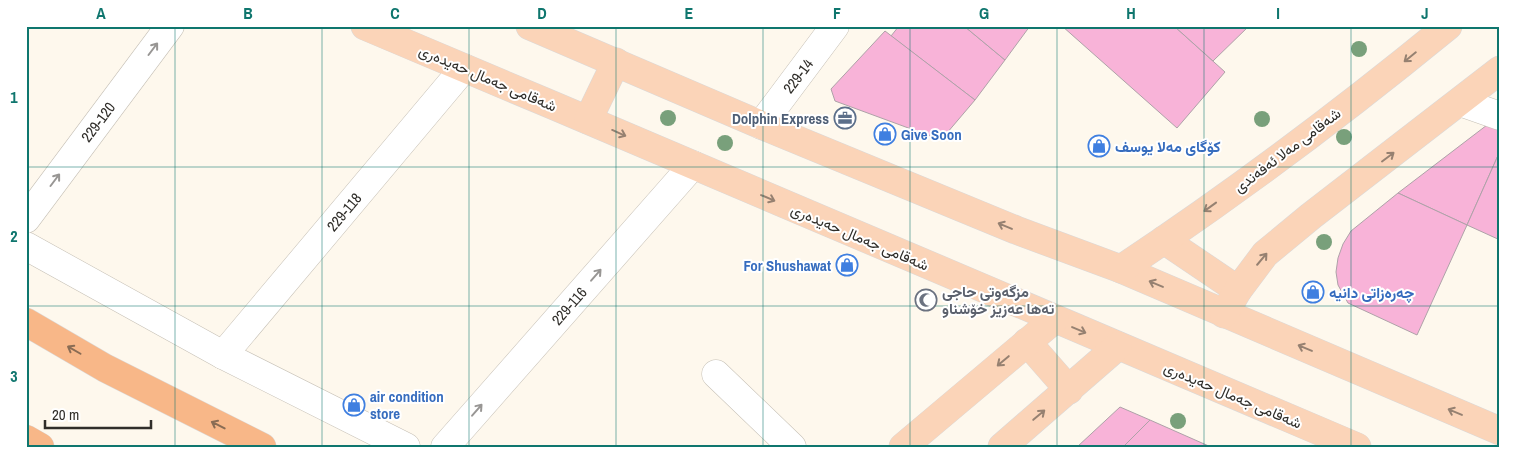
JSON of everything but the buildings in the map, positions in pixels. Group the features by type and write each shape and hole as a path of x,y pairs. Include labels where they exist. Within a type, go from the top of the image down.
{"highway":[{"path":"26,322 105,368 262,447"},
{"path":"26,439 40,447"}],"main road":[{"name":"شەقامی جەمال حەیدەری","path":"364,26 1118,346 1320,440 1356,447"},
{"path":"530,26 761,125 1016,230 1121,269 1500,431"},
{"name":"شەقامی مەلا ئەفەندی","path":"1121,269 1164,240 1398,67 1448,26"},
{"path":"588,120 616,62"},
{"path":"1224,314 1238,290 1265,254 1311,216 1500,70"},
{"path":"1164,240 1238,290"},
{"path":"903,447 1055,319"},
{"path":"1027,342 1069,390"},
{"path":"1002,447 1118,346"}],"street":[{"name":"229-120","path":"26,219 170,26"},
{"name":"229-14","path":"761,125 834,26"},
{"name":"229-118","path":"223,355 464,68"},
{"path":"1460,102 1500,116"},
{"name":"229-116","path":"444,447 693,165"},
{"path":"26,246 223,355 406,447"},
{"path":"716,374 792,447"}],"place":[{"name":"Dolphin Express","path":"845,118"},
{"name":"Give Soon","path":"885,134"},
{"name":"کۆگای مەلا یوسف","path":"1099,146"},
{"name":"For Shushawat","path":"847,265"},
{"name":"چەرەزاتی دانیە","path":"1313,292"},
{"name":"مزگەوتی حاجی تەها عەزیز خۆشناو","path":"926,300"},
{"name":"air condition store","path":"354,405"}]}
